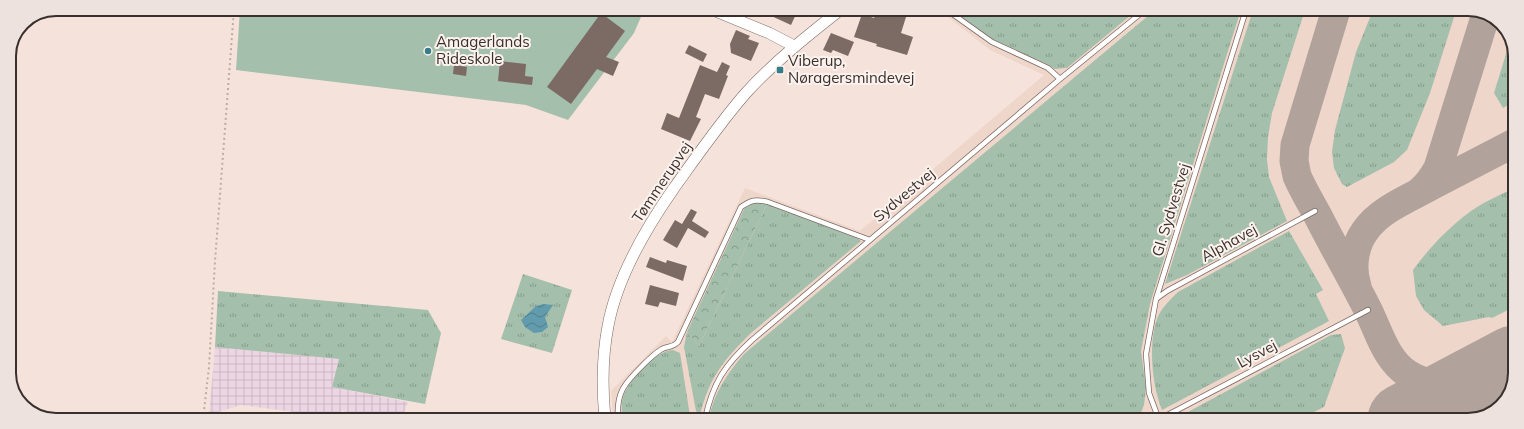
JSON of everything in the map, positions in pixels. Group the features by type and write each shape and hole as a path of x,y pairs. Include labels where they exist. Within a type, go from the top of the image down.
{"street":[{"path":"727,16 794,46"},
{"name":"Tømmerupvej","path":"604,413 602,391 603,360 608,325 620,287 637,247 663,205 713,132 746,93 794,46 832,16"}],"lane":[{"path":"955,16 992,42 1048,68 1060,79"},
{"name":"Sydvestvej","path":"706,413 709,401 719,378 734,357 752,340 1060,79 1138,16"},
{"name":"Gl. Sydvestvej","path":"1156,413 1149,393 1146,354 1156,299 1244,16"},
{"path":"618,413 620,396 626,382 646,362 662,349 673,347 678,342 741,207 749,201 757,199 768,202 870,240"},
{"name":"Alphavej","path":"1156,299 1167,291 1315,211"},
{"name":"Lysvej","path":"1171,413 1368,310"}],"path":[{"path":"204,413 209,367 215,261 233,16"}],"shaded area":[{"path":"947,16 1473,16 1486,20 1503,36 1508,53 1508,378 1507,384 1501,395 1486,409 1473,413 613,413 611,391 666,336 672,342 745,188 860,231 1044,75 990,50"},
{"path":"215,347 339,359 332,387 408,402 404,413 352,413 342,411 341,413 301,413 241,405 215,413 209,413"}],"green space":[{"name":"Amagerlands Rideskole","path":"240,16 641,16 634,33 568,120 526,105 236,70"},
{"path":"959,16 1130,16 1067,68 1055,69 992,39"},
{"path":"1148,16 1239,16 1150,304 1141,351 1146,388 1144,405 1141,413 710,413 722,384 732,368 744,354"},
{"path":"1251,16 1303,16 1272,113 1268,137 1267,159 1269,177 1287,221 1187,275 1165,284"},
{"path":"1371,16 1454,16 1430,93 1407,150 1394,162 1347,187 1342,184 1334,168 1332,152 1335,130 1356,52"},
{"path":"1507,50 1508,105 1503,108 1494,93"},
{"path":"1508,191 1508,310 1492,318 1489,317 1443,326 1424,310 1416,296 1413,270 1440,238 1463,217 1481,205"},
{"path":"759,202 767,204 699,346 687,332 745,207"},
{"path":"767,204 857,238 861,241 751,333 733,352 713,379 701,413 696,411 684,347 687,332 699,346"},
{"path":"1289,231 1323,290 1316,294 1329,321 1162,410 1156,389 1152,365 1152,352 1154,329 1163,308 1178,292"},
{"path":"523,274 572,290 552,353 501,339"},
{"path":"218,291 428,310 441,333 425,404 332,387 339,359 215,347"},
{"path":"1341,334 1345,348 1324,407 1312,413 1186,413 1331,335"},
{"path":"673,350 680,353 690,413 622,413 622,399 636,375 650,361 658,355"}],"water":[{"path":"543,304 553,305 545,317 548,327 542,332 534,333 525,327 521,320 536,306"}],"building":[{"path":"599,16 605,16 625,31 606,57 619,62 613,76 597,69 571,104 547,87"},
{"path":"771,16 795,16 791,25"},
{"path":"861,16 874,18 875,16 906,17 901,33 913,37 907,55 876,46 877,44 854,37"},
{"path":"736,30 750,36 748,39 759,43 751,61 731,53 730,44"},
{"path":"831,33 854,42 848,56 833,50 831,53 823,50"},
{"path":"689,45 707,54 703,62 685,53"},
{"path":"500,61 526,64 525,76 533,77 532,85 498,81"},
{"path":"722,62 730,66 726,75 728,76 719,99 705,94 696,117 701,119 690,141 661,129 667,113 679,118 700,65 717,72"},
{"path":"454,65 467,67 466,76 453,74"},
{"path":"691,209 697,212 692,221 709,232 705,238 688,228 677,248 663,240 675,220 682,224"},
{"path":"650,257 666,263 667,260 687,266 683,281 646,267"},
{"path":"650,285 679,293 676,306 660,302 658,307 645,304"}],"taxiway":[{"path":"1334,16 1295,145 1294,161 1297,176 1362,298 1384,345 1400,368 1416,379 1425,382 1453,384 1481,379"},
{"path":"1420,191 1430,181 1438,168 1484,19"},
{"path":"1357,286 1354,272 1356,250 1361,237 1371,223 1387,210 1405,199 1508,146"}],"runway":[{"path":"1417,413 1508,365"}],"place":[{"name":"Amagerlands Rideskole","path":"428,51"},
{"name":"Viberup, Nøragersmindevej","path":"780,70"}]}
